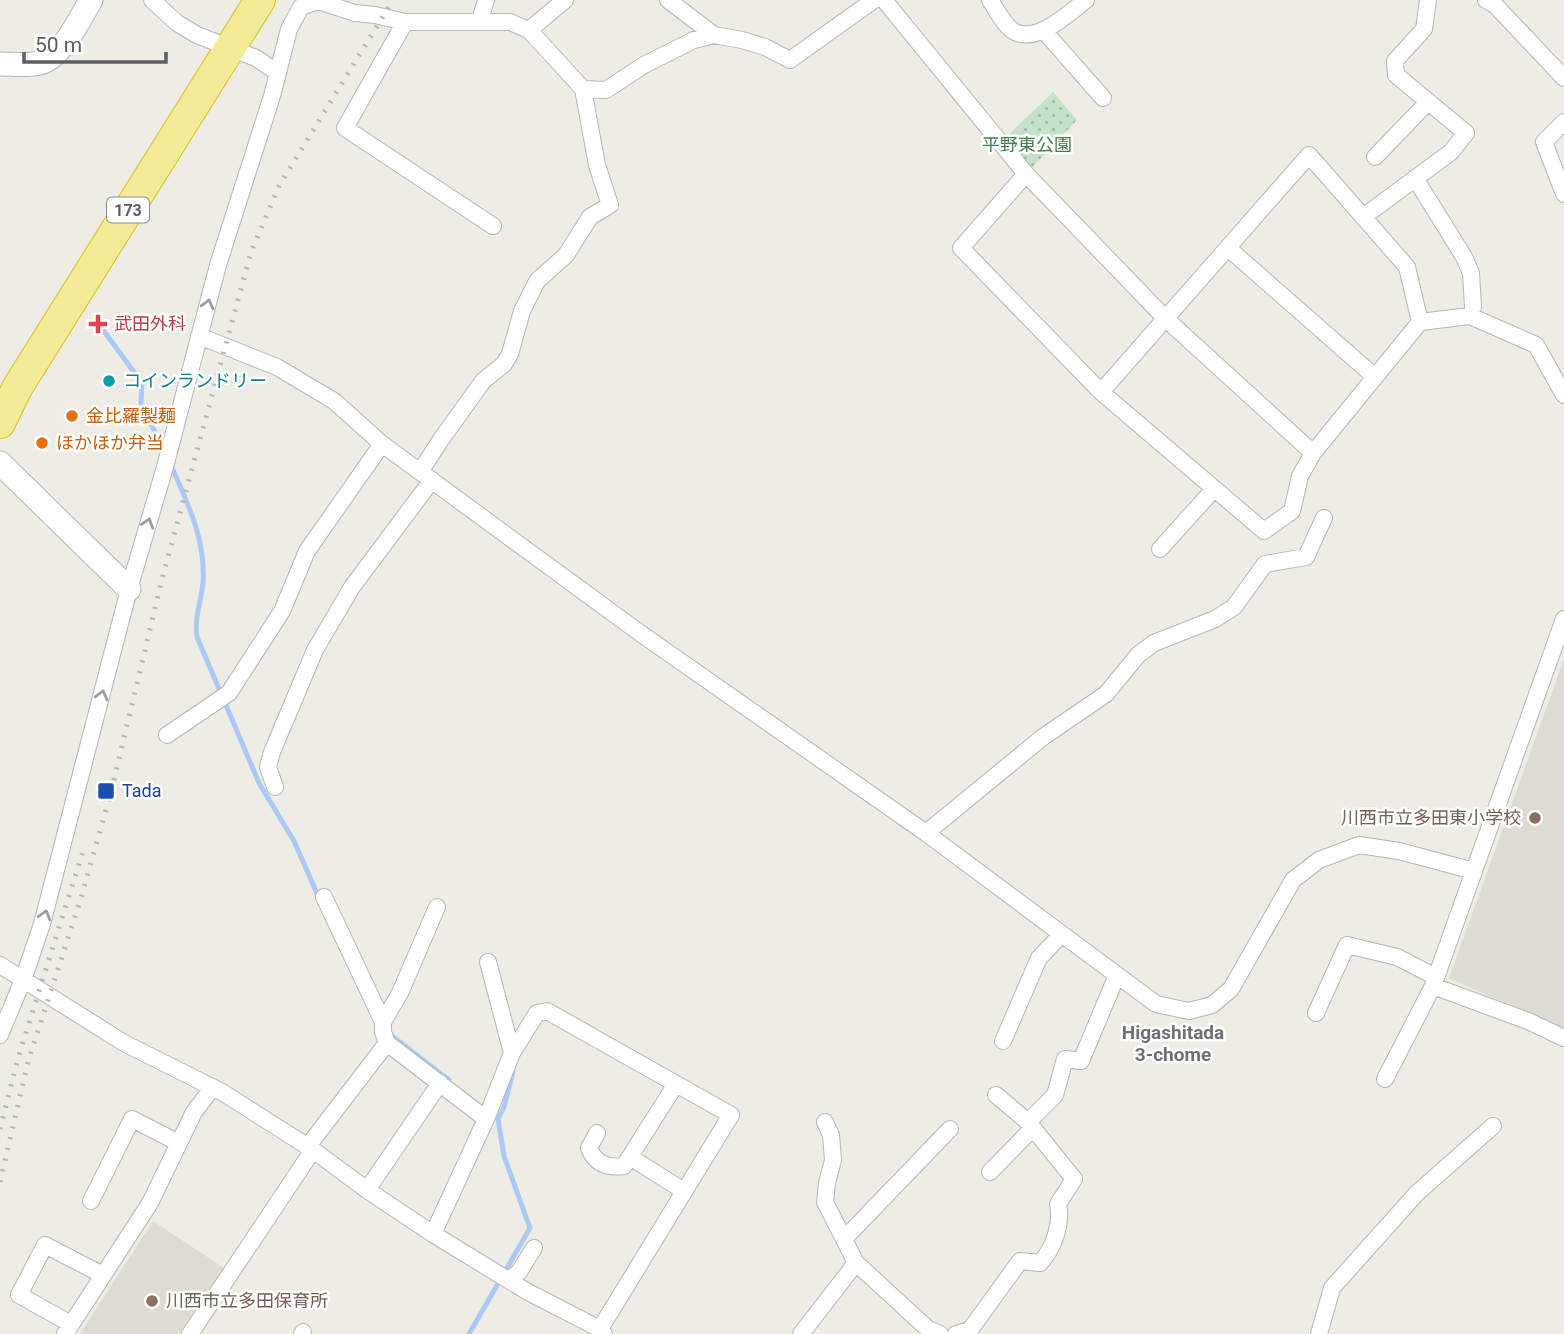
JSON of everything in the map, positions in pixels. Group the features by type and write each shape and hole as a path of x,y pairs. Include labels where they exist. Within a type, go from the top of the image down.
{"highway":[{"name":"173","path":"0,423 17,388 221,45 239,0"},
{"name":"173","path":"0,380 221,45 260,0"}],"main road":[{"path":"0,64 41,64 54,55 66,42 91,0"},
{"path":"0,463 129,589"}],"street":[{"path":"152,0 177,23 221,45 256,58 278,73"},
{"path":"480,20 486,0"},
{"path":"529,30 565,0"},
{"path":"668,0 714,35"},
{"path":"583,89 606,90 644,65 694,40 714,35 742,40 790,60 874,0"},
{"path":"884,0 1026,174 1166,319 1313,453"},
{"path":"990,0 1011,30 1021,34 1044,31 1086,0"},
{"path":"1363,217 1451,152 1466,133 1396,75 1395,61 1424,29 1428,0"},
{"path":"1486,0 1495,5 1564,78"},
{"path":"0,1035 23,980 42,923 129,589 165,467 218,265 278,73 289,29 301,7 318,1 355,13 405,22 510,22 529,30 583,89 597,166 610,205 590,217 566,255 537,281 522,311 510,354 504,364 483,381 440,440 426,476 352,587 315,650 272,752 268,767 275,787"},
{"path":"405,22 345,128 493,226"},
{"path":"1044,31 1103,98"},
{"path":"1374,157 1429,102"},
{"path":"1564,122 1544,142 1564,194"},
{"path":"1101,392 1309,155 1407,267 1420,323"},
{"path":"1026,174 961,248 1101,392 1264,531 1292,511 1300,476 1313,453 1420,323 1471,316 1536,345 1564,396"},
{"path":"1415,178 1464,257 1471,273 1473,307"},
{"path":"1228,248 1375,377"},
{"path":"199,337 277,367 334,401 382,444 640,633 926,833 1156,1004 1189,1011 1212,1004 1231,989 1293,880 1319,860 1359,845 1399,851 1474,871"},
{"path":"167,735 229,693 282,611 307,551 382,444"},
{"path":"1160,549 1214,489"},
{"path":"926,833 1043,737 1106,694 1138,654 1153,643 1215,619 1234,607 1265,564 1306,557 1324,518"},
{"path":"1385,1079 1434,982 1564,619"},
{"path":"182,726 192,740"},
{"path":"324,897 383,1023 387,1042 486,1119"},
{"path":"383,1023 400,993 437,907"},
{"path":"1003,1041 1039,958 1062,934"},
{"path":"1316,1013 1347,945 1397,957 1434,982 1564,1038"},
{"path":"488,962 512,1053"},
{"path":"0,965 124,1043 213,1087 310,1148 433,1234 602,1332 731,1115 547,1011 537,1013 512,1053 486,1119 433,1234"},
{"path":"990,1172 1055,1095 1065,1059 1081,1061 1117,975"},
{"path":"190,1334 310,1148 387,1042"},
{"path":"368,1190 440,1083"},
{"path":"597,1133 589,1147 593,1158 610,1168 624,1167 676,1084"},
{"path":"103,1275 46,1245 19,1295 68,1329 150,1203 194,1112 213,1087"},
{"path":"968,1333 1020,1261 1040,1263 1048,1254 1061,1218 1058,1203 1074,1179 1031,1125 996,1095"},
{"path":"91,1201 132,1119 179,1143"},
{"path":"825,1122 831,1135 833,1160 825,1202 844,1240 856,1262 928,1329 940,1334"},
{"path":"1319,1334 1332,1287 1417,1192 1493,1126"},
{"path":"844,1240 950,1129"},
{"path":"630,1157 684,1191"},
{"path":"509,1280 519,1272 534,1248"},
{"path":"801,1334 856,1262"}],"shaded area":[{"name":"川西市立多田東小学校","path":"1564,659 1564,1030 1449,978"},
{"name":"川西市立多田保育所","path":"153,1221 224,1268 179,1334 80,1334"}],"green space":[{"name":"平野東公園","path":"1053,92 1077,120 1026,174 1000,143"}],"waterway":[{"path":"101,327 142,383 141,403 164,451"},
{"path":"170,463 194,521 202,551 203,583 197,617 197,637 259,783 294,841 319,898"},
{"path":"388,1033 449,1080"},
{"path":"469,1334 530,1228 504,1156 498,1119 513,1072"}],"railway":[{"path":"0,1182 28,1062 81,898 111,792 162,579 251,252 279,186 393,0"},
{"path":"0,1129 18,1058 84,848"}],"place":[{"name":"武田外科","path":"98,324"},
{"name":"コインランドリー","path":"109,381"},
{"name":"金比羅製麺","path":"72,416"},
{"name":"ほかほか弁当","path":"42,443"},
{"name":"Tada","path":"106,791"},
{"name":"川西市立多田東小学校","path":"1535,818"},
{"name":"川西市立多田保育所","path":"152,1301"}],"district":[{"name":"Higashitada 3-chome","path":"1173,1043"}]}
